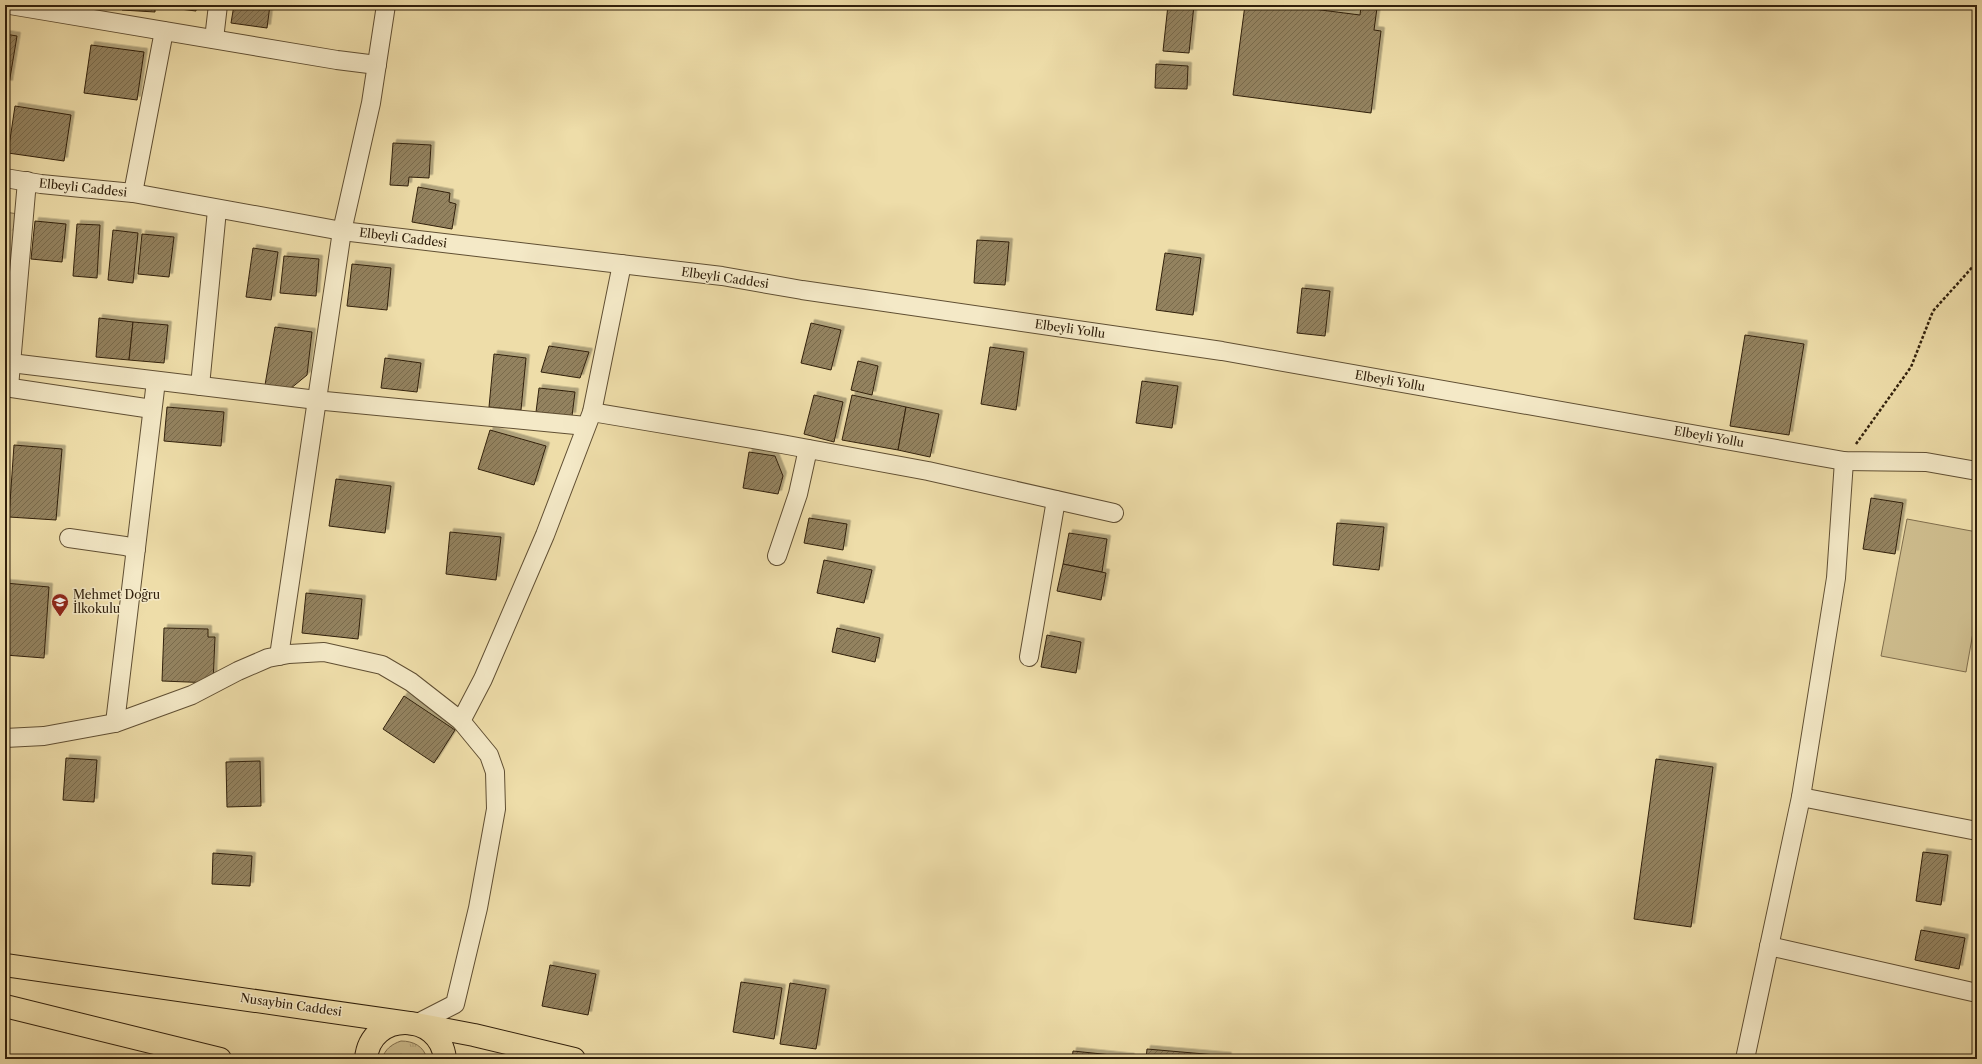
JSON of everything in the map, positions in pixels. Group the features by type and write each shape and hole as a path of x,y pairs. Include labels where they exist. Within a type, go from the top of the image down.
{"highway":[{"name":"Nusaybin Caddesi","path":"5,965 416,1024 474,1035 574,1059"},
{"path":"5,1006 220,1059"},
{"path":"366,1059 371,1041 380,1032 391,1025 403,1022 416,1024 429,1030 438,1039 445,1052 445,1059"}],"street":[{"path":"10,5 377,65"},
{"path":"214,39 218,5"},
{"path":"279,656 342,231 371,103 386,5"},
{"path":"133,193 164,31"},
{"name":"Elbeyli Caddesi","path":"5,178 133,193 217,210 342,231 722,276 802,290"},
{"path":"27,181 11,362 7,387 152,409"},
{"path":"200,386 217,210"},
{"path":"461,721 483,679 545,535 589,419 622,264"},
{"name":"Elbeyli Yollu","path":"802,290 1222,351 1844,461 1926,462 1977,471"},
{"path":"11,362 317,400 589,419 808,449 928,472 1114,513"},
{"path":"114,724 156,381"},
{"path":"777,556 798,494 808,449"},
{"path":"1745,1059 1801,797 1836,578 1844,461"},
{"path":"1029,657 1056,500"},
{"path":"69,538 136,549"},
{"path":"5,738 44,736 114,724 192,695 238,671 268,658 279,656 324,652 382,665 411,682 461,721 489,756 495,772 496,809 478,908 455,1004 416,1024"},
{"path":"1801,797 1977,831"},
{"path":"1769,946 1977,993"}],"path":[{"path":"1844,461 1911,367 1933,311 1977,262"}],"green space":[{"path":"5,212 18,214 5,329"},
{"path":"1907,519 1977,532 1977,610 1966,672 1881,656"},
{"path":"401,1041 414,1043 417,1045 426,1054 427,1059 382,1059 389,1047"}],"building":[{"path":"122,5 155,5 155,12 122,10"},
{"path":"164,5 196,5 196,11 164,7"},
{"path":"234,5 270,5 267,28 231,23"},
{"path":"1168,5 1194,5 1189,53 1163,51"},
{"path":"1245,5 1282,5 1360,15 1361,6 1377,8 1374,30 1381,31 1371,113 1233,95"},
{"path":"5,34 17,36 9,84 5,83"},
{"path":"91,45 144,52 137,100 84,93"},
{"path":"1156,64 1188,66 1187,89 1155,88"},
{"path":"15,106 71,115 64,161 8,153"},
{"path":"393,143 431,145 429,178 409,177 408,186 390,185"},
{"path":"418,187 450,193 449,202 456,204 452,229 412,222"},
{"path":"35,221 66,224 62,262 31,259"},
{"path":"77,224 100,225 97,278 73,276"},
{"path":"113,230 138,233 133,283 108,280"},
{"path":"142,234 174,237 169,277 138,274"},
{"path":"977,240 1009,242 1005,285 974,283"},
{"path":"253,248 278,252 271,300 246,297"},
{"path":"1165,253 1201,258 1193,315 1156,310"},
{"path":"284,256 319,259 316,296 280,293"},
{"path":"352,264 391,268 387,310 347,306"},
{"path":"1302,288 1330,291 1325,336 1297,333"},
{"path":"99,318 133,322 129,360 96,357"},
{"path":"133,322 168,325 164,363 129,360"},
{"path":"811,323 841,330 831,370 801,363"},
{"path":"275,327 312,332 307,375 290,389 265,385"},
{"path":"1745,335 1804,344 1789,435 1730,426"},
{"path":"549,346 589,352 580,378 541,372"},
{"path":"990,347 1024,352 1016,410 981,404"},
{"path":"494,354 526,358 521,410 489,407"},
{"path":"385,358 421,363 417,392 381,388"},
{"path":"858,361 878,366 872,395 851,390"},
{"path":"1142,381 1178,386 1172,428 1136,423"},
{"path":"539,388 575,392 572,416 536,412"},
{"path":"814,395 843,402 834,442 804,434"},
{"path":"852,395 906,407 898,450 842,440"},
{"path":"167,407 224,412 221,446 164,441"},
{"path":"906,407 939,414 930,457 898,450"},
{"path":"490,430 546,446 534,485 478,469"},
{"path":"14,445 62,449 56,520 9,517"},
{"path":"749,452 775,456 783,476 778,494 743,488"},
{"path":"336,479 391,486 385,533 329,526"},
{"path":"1871,498 1903,503 1895,554 1863,549"},
{"path":"809,518 847,524 843,550 804,543"},
{"path":"1337,523 1384,527 1379,570 1333,565"},
{"path":"450,532 501,537 496,580 446,574"},
{"path":"1069,533 1107,539 1102,572 1063,564"},
{"path":"824,560 872,570 864,603 817,593"},
{"path":"1063,564 1106,573 1101,600 1057,591"},
{"path":"5,583 49,587 44,658 5,655"},
{"path":"306,593 362,599 358,639 302,633"},
{"path":"164,628 208,629 208,637 215,637 213,683 162,681"},
{"path":"837,628 880,638 875,662 832,652"},
{"path":"1047,635 1081,642 1076,673 1041,667"},
{"path":"404,696 455,730 434,763 383,729"},
{"path":"66,758 97,760 94,802 63,800"},
{"path":"1656,759 1713,767 1691,927 1634,919"},
{"path":"260,761 261,806 227,807 226,762"},
{"path":"1923,852 1948,855 1941,905 1916,901"},
{"path":"213,853 252,856 250,886 212,884"},
{"path":"1921,930 1965,938 1959,969 1915,960"},
{"path":"1977,952 1977,976 1973,976"},
{"path":"550,965 596,974 588,1015 542,1006"},
{"path":"741,982 782,988 774,1039 733,1032"},
{"path":"790,983 826,989 816,1049 780,1044"},
{"path":"1147,1049 1228,1056 1227,1059 1146,1059"},
{"path":"1073,1051 1131,1057 1131,1059 1072,1059"}],"place":[{"name":"Mehmet Doğru İlkokulu","path":"60,617"}]}
